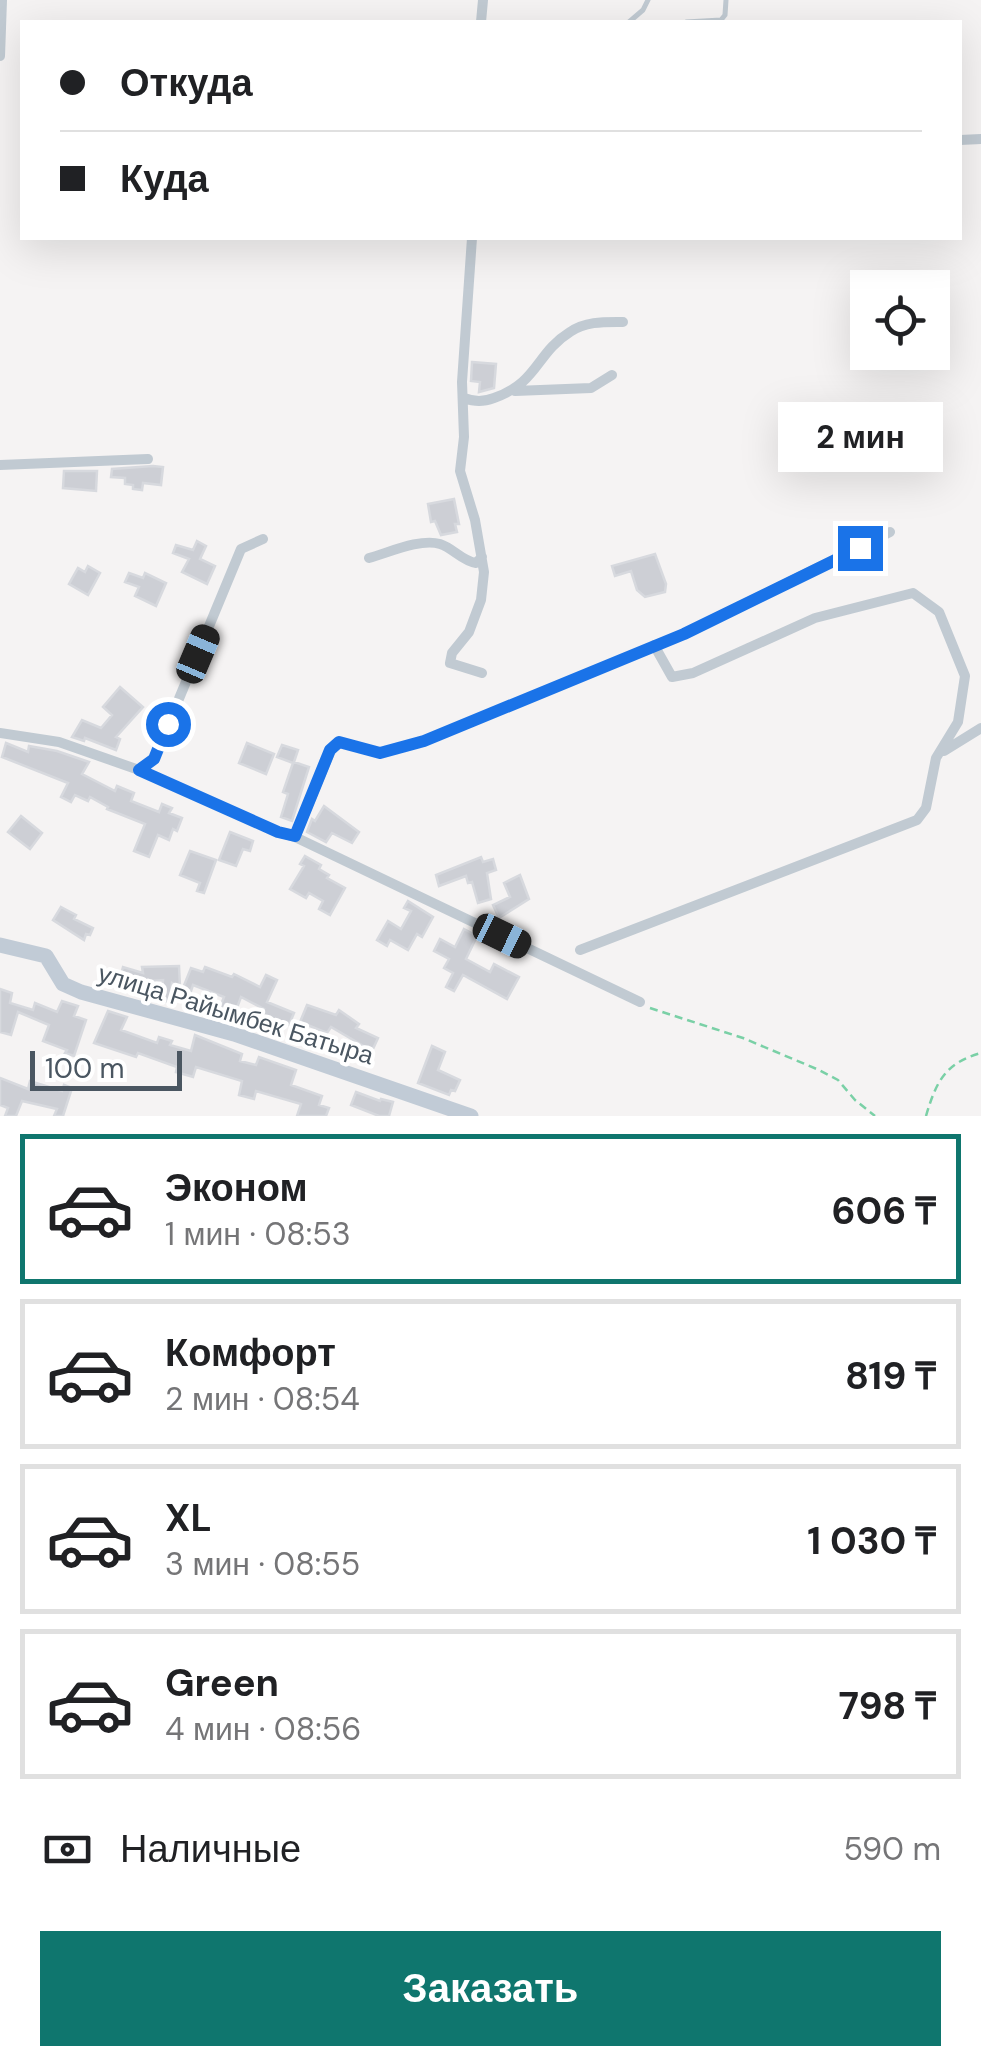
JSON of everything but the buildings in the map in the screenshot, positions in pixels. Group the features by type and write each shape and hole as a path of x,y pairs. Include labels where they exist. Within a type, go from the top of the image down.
{"street":[{"path":"0,56 2,0"},
{"path":"472,240 460,472 484,572 481,600 469,632 452,653 450,664 482,673"},
{"path":"514,391 570,331 586,324 623,322"},
{"path":"464,398 474,402 514,391 591,388 612,375"},
{"path":"0,465 148,458"},
{"path":"295,836 330,750 339,742 380,753 391,752 654,645 890,532"},
{"path":"139,770 154,759 241,549 262,539"},
{"path":"368,558 438,544 468,562 476,563 482,557"},
{"path":"654,645 672,677 693,673 815,618 913,593 938,612 966,676 958,722 941,753"},
{"path":"580,950 917,820 926,808 936,758 981,728"},
{"path":"0,733 60,742 139,770 295,836 640,1002"},
{"name":"улица Райымбек Батыра","path":"0,945 46,956 63,984 81,992 234,1034 470,1116"}],"lane":[{"path":"631,20 648,0"}],"path":[{"path":"640,1002 673,1017 743,1038 838,1080 875,1116"},
{"path":"926,1116 934,1087 947,1068 981,1053"}],"route":[{"path":"168,724 154,759 139,770 295,836 330,750 339,742 380,753 424,741 684,634 860,548"}]}
